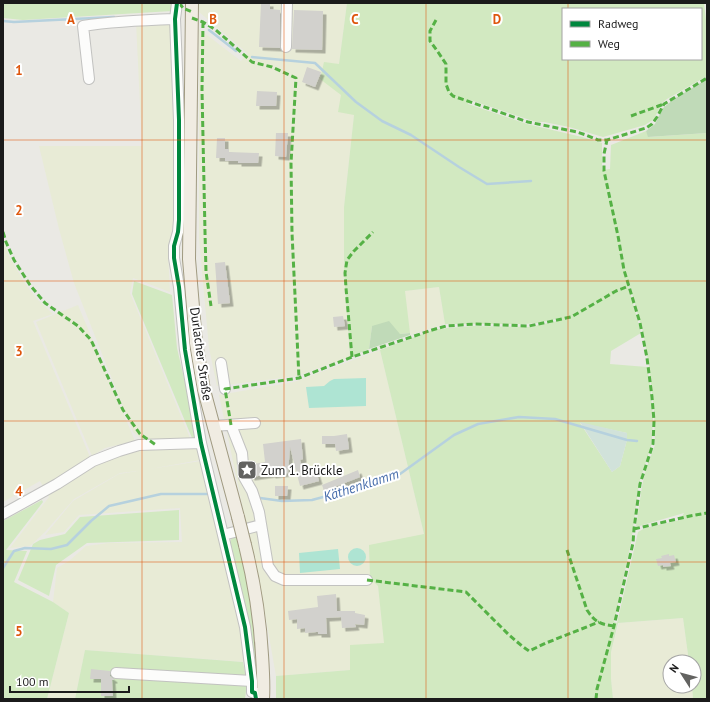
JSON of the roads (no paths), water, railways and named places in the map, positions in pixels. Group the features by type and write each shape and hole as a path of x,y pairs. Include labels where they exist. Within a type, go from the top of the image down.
{"main road":[{"name":"Durlacher Straße","path":"192,3 189,258 196,344 204,390 245,545 258,607 261,636 263,696"}],"lane":[{"path":"177,3 175,19 179,120 179,220 178,232 174,246 174,258 179,287 185,350 201,443 245,627 252,692 263,696"},
{"path":"286,48 287,3"},
{"path":"89,79 83,26 109,22 175,19"},
{"path":"174,258 189,258"},
{"path":"221,363 225,389"},
{"path":"213,426 255,423"},
{"path":"231,425 242,452 244,477 252,491 259,512 268,566 275,576 284,580 367,580"},
{"path":"3,514 57,484 93,461 119,451 139,445 201,443"},
{"path":"224,535 260,525"},
{"path":"116,673 252,681"}],"waterway":[{"path":"3,21 14,22 114,17"},
{"path":"209,30 236,51"},
{"path":"252,57 315,63 356,102 382,121 411,135 487,184 531,181"},
{"name":"Käthenklamm","path":"260,498 282,501 312,500 364,486 400,474 454,435 478,424 519,417 555,419 627,440 637,441"},
{"path":"3,568 14,551 25,548 51,549 67,545 91,521 109,506 161,494 209,494"}],"place":[{"name":"Zum 1. Brückle","path":"247,470"}]}
